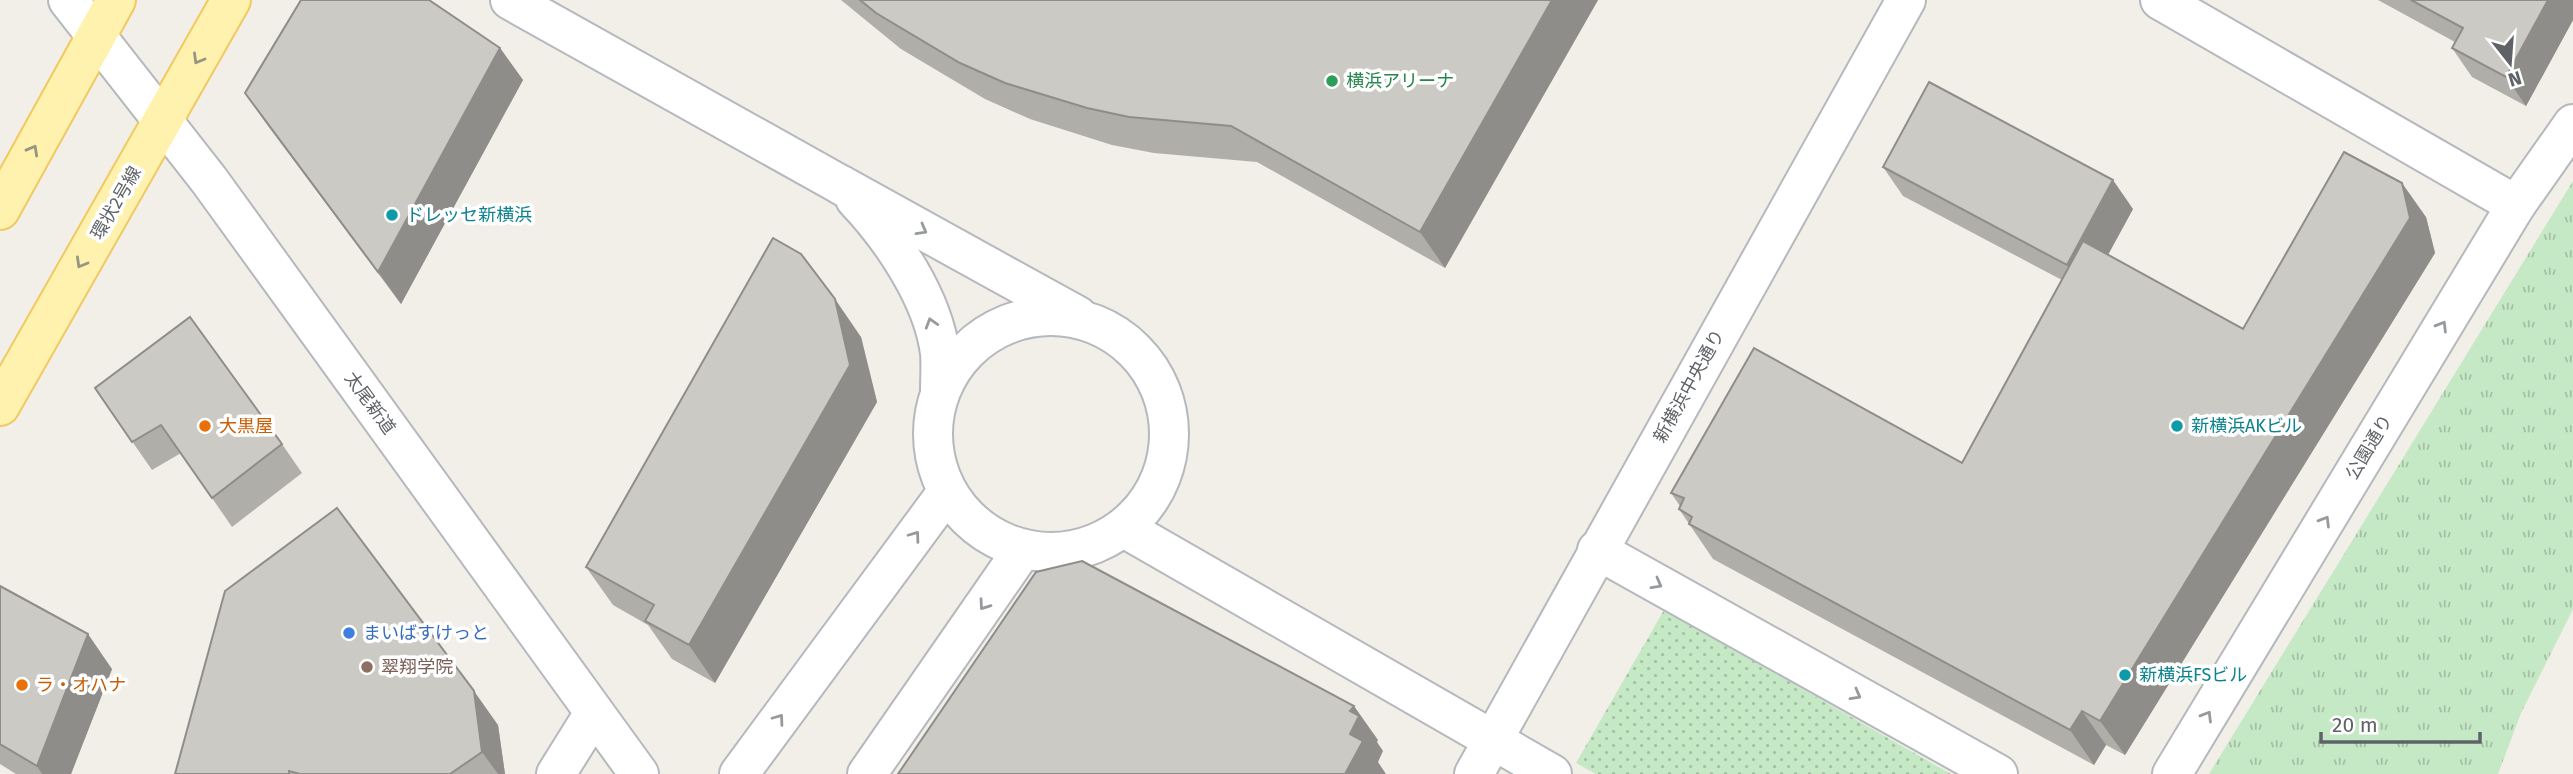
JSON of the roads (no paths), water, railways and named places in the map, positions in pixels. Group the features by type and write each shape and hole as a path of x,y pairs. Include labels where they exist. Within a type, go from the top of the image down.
{"main road":[{"path":"0,210 116,0"},
{"name":"環状2号線","path":"0,406 232,0"}],"street":[{"name":"太尾新道","path":"68,0 164,119 639,774"},
{"path":"510,0 1085,320 1118,335 1144,359 1162,391 1170,426 1167,462 1150,498 1124,528 1093,545 1058,552 1023,549 979,528 961,512 947,492 937,467 932,442 933,416 940,391 958,360 984,336 1016,320 1051,315 1085,320"},
{"name":"新横浜中央通り","path":"1474,774 1906,0"},
{"path":"2160,0 2516,205"},
{"name":"公園通り","path":"2172,774 2516,205 2573,124"},
{"path":"841,185 866,211 897,254 930,317 940,353 940,391"},
{"path":"739,774 947,492"},
{"path":"1124,528 1552,774"},
{"path":"867,774 1023,549"},
{"path":"1597,550 1998,774"},
{"path":"556,774 594,713"}],"place":[{"name":"横浜アリーナ","path":"1332,81"},
{"name":"ドレッセ新横浜","path":"392,215"},
{"name":"大黒屋","path":"205,426"},
{"name":"新横浜AKビル","path":"2177,426"},
{"name":"まいばすけっと","path":"349,633"},
{"name":"翠翔学院","path":"367,667"},
{"name":"新横浜FSビル","path":"2125,675"},
{"name":"ラ・オハナ","path":"22,685"}]}
